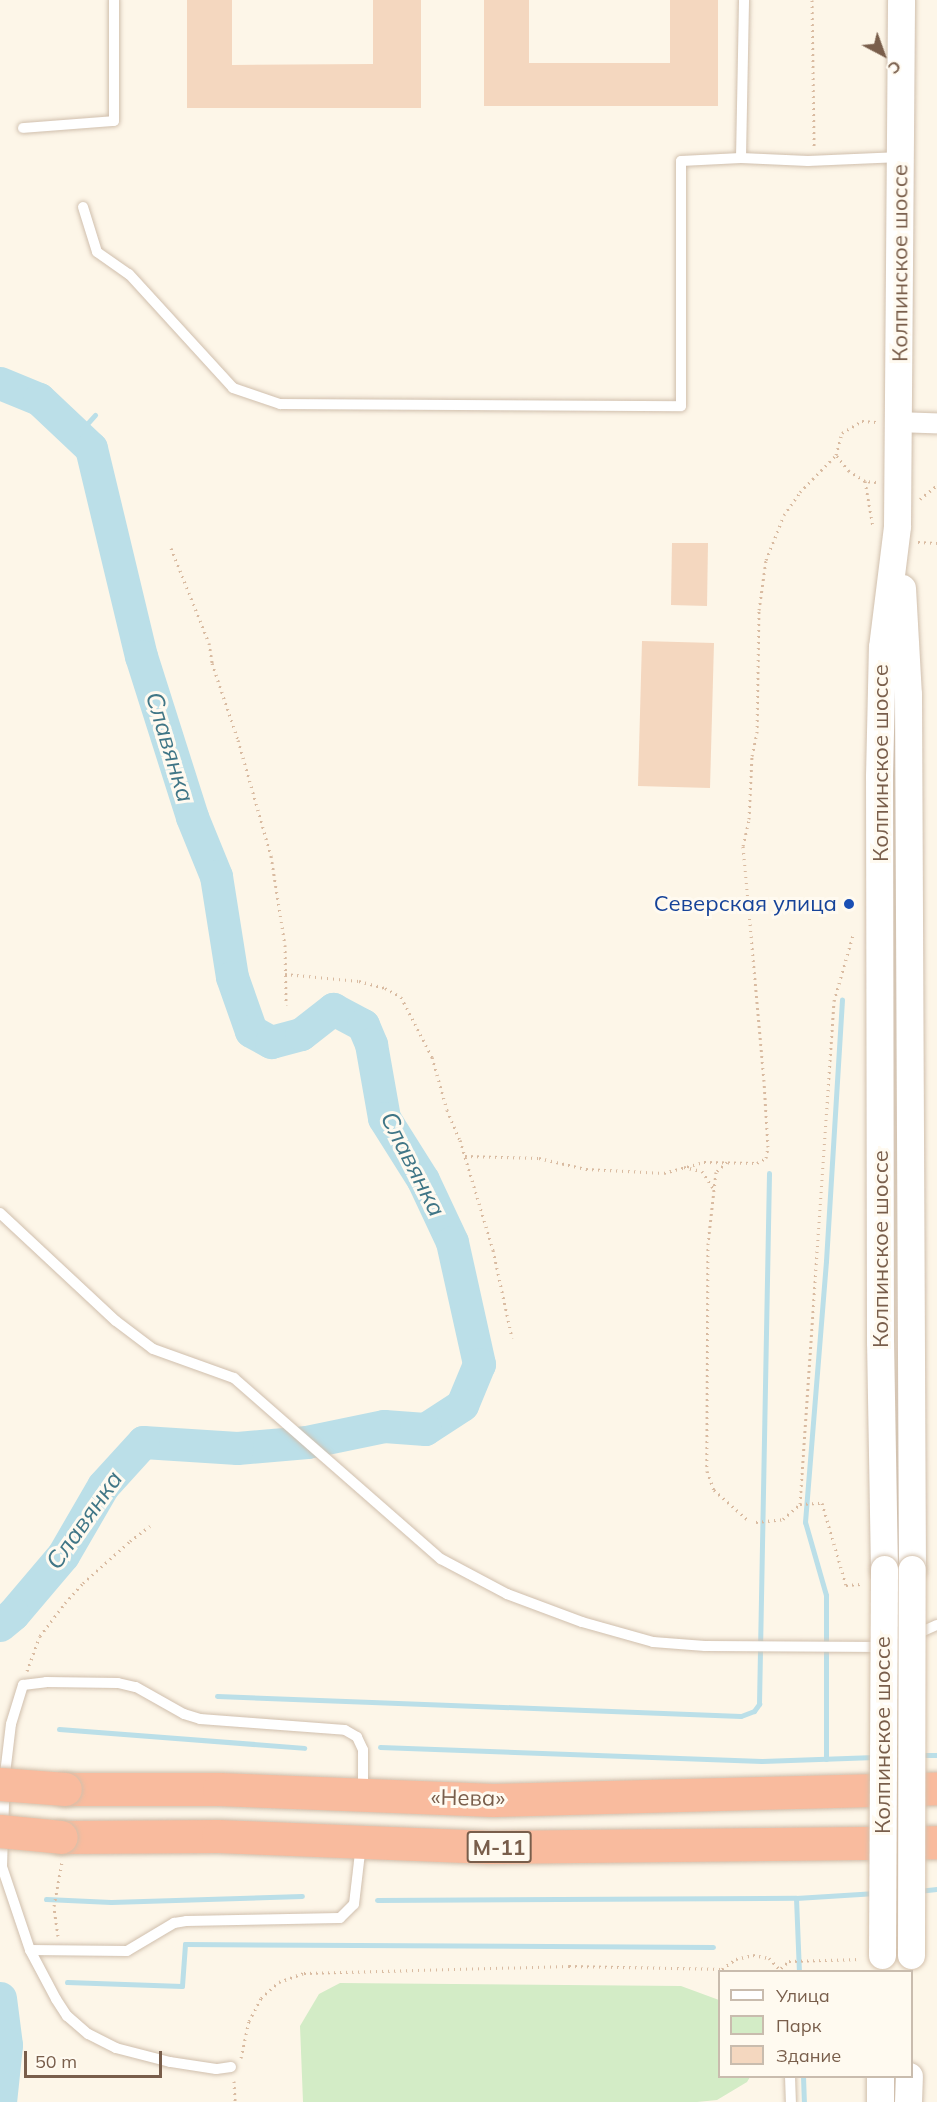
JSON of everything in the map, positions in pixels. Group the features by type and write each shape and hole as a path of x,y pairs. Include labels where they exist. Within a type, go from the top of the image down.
{"highway":[{"name":"«Нева»","path":"0,1784 65,1790 219,1789 493,1800 937,1788"},
{"name":"М-11","path":"0,1832 62,1848 218,1836 490,1847 937,1842"}],"main road":[{"name":"Колпинское шоссе","path":"876,1962 884,1569 880,1342 879,776 882,647 894,533 908,493 899,422 901,0"},
{"name":"Колпинское шоссе","path":"894,533 908,694 912,1569 911,1963"},
{"path":"880,2078 880,2102"},
{"path":"908,2102 909,2078"}],"street":[{"path":"899,422 937,423"}],"lane":[{"path":"23,128 114,121 114,0"},
{"path":"741,158 744,0"},
{"path":"83,207 97,252 129,274 232,388 280,404 681,406 681,161 741,158 814,160 901,157"},
{"path":"0,1213 116,1321 153,1349 234,1378 320,1456 441,1559 507,1594 582,1622 653,1642 705,1646 887,1647 937,1624"},
{"path":"231,2067 216,2069 170,2062 116,2048 88,2034 67,2016 30,1950 2,1867 5,1774 11,1724 23,1685 46,1682 118,1683 136,1687 184,1714 200,1719 345,1730 357,1737 363,1750 363,1795"},
{"path":"30,1950 127,1951 174,1923 186,1921 340,1918 354,1904 361,1842"},
{"path":"790,2078 791,2102"}],"path":[{"path":"812,0 814,160"},
{"path":"465,1156 539,1158 586,1169 664,1173 704,1162 760,1162 766,1158 768,1147 743,846 749,819 752,756 757,733 759,610 766,560 784,514 800,492 836,455 842,433 862,421 899,422"},
{"path":"836,455 849,471 865,480 908,493 937,485"},
{"path":"865,480 894,533 937,543"},
{"path":"171,548 209,643 220,691 271,856 285,945 286,1005"},
{"path":"800,1504 834,1001 853,935"},
{"path":"285,974 359,981 385,988 401,997 432,1057 447,1110 460,1140 493,1250 512,1338"},
{"path":"728,1162 716,1172 706,1291 709,1389 707,1471 714,1490 748,1520"},
{"path":"682,1167 702,1171 713,1190"},
{"path":"756,1522 783,1520 800,1504 813,1503"},
{"path":"23,1685 32,1653 40,1636 65,1603 82,1583 150,1526"},
{"path":"60,1950 54,1906 62,1848"},
{"path":"722,1969 736,1959 753,1955 769,1958 781,1970 789,1961 876,1962"},
{"path":"235,2102 231,2067 243,2056 249,2021 261,1998 279,1982 304,1973 569,1966 726,1970"}],"green space":[{"path":"340,1983 681,1986 718,2000 718,2078 749,2078 747,2082 717,2100 697,2102 303,2102 300,2026 319,1994"}],"building":[{"path":"187,0 232,0 232,65 373,64 373,0 421,0 421,108 187,108"},
{"path":"484,0 529,0 529,63 670,63 670,0 718,0 718,106 484,106"},
{"path":"672,543 708,543 707,606 671,605"},
{"path":"642,641 714,643 710,788 638,786"}],"waterway":[{"name":"Славянка","path":"0,383 39,399 91,448 141,656 192,817 216,876 232,977 251,1031 271,1042 301,1034 333,1009 363,1025 371,1044 384,1118 423,1180 452,1242 479,1364 462,1405 425,1429 384,1426 307,1442 237,1448 143,1442 103,1486 63,1555 13,1614 0,1625"},
{"path":"77,435 95,415"},
{"path":"826,1759 826,1595 805,1522 826,1261 842,999"},
{"path":"217,1696 741,1716 754,1711 759,1704 769,1173"},
{"path":"59,1729 304,1748"},
{"path":"380,1747 762,1761 875,1757"},
{"path":"921,1755 937,1755"},
{"path":"918,1891 937,1889"},
{"path":"377,1900 796,1898 876,1893"},
{"path":"46,1899 111,1902 302,1896"},
{"path":"796,1898 799,1970"},
{"path":"67,1982 182,1986 185,1944 713,1947"},
{"name":"Славянка","path":"0,1998 6,2045 0,2102"},
{"path":"803,2078 804,2102"}],"place":[{"name":"Северская улица","path":"849,904"}]}
